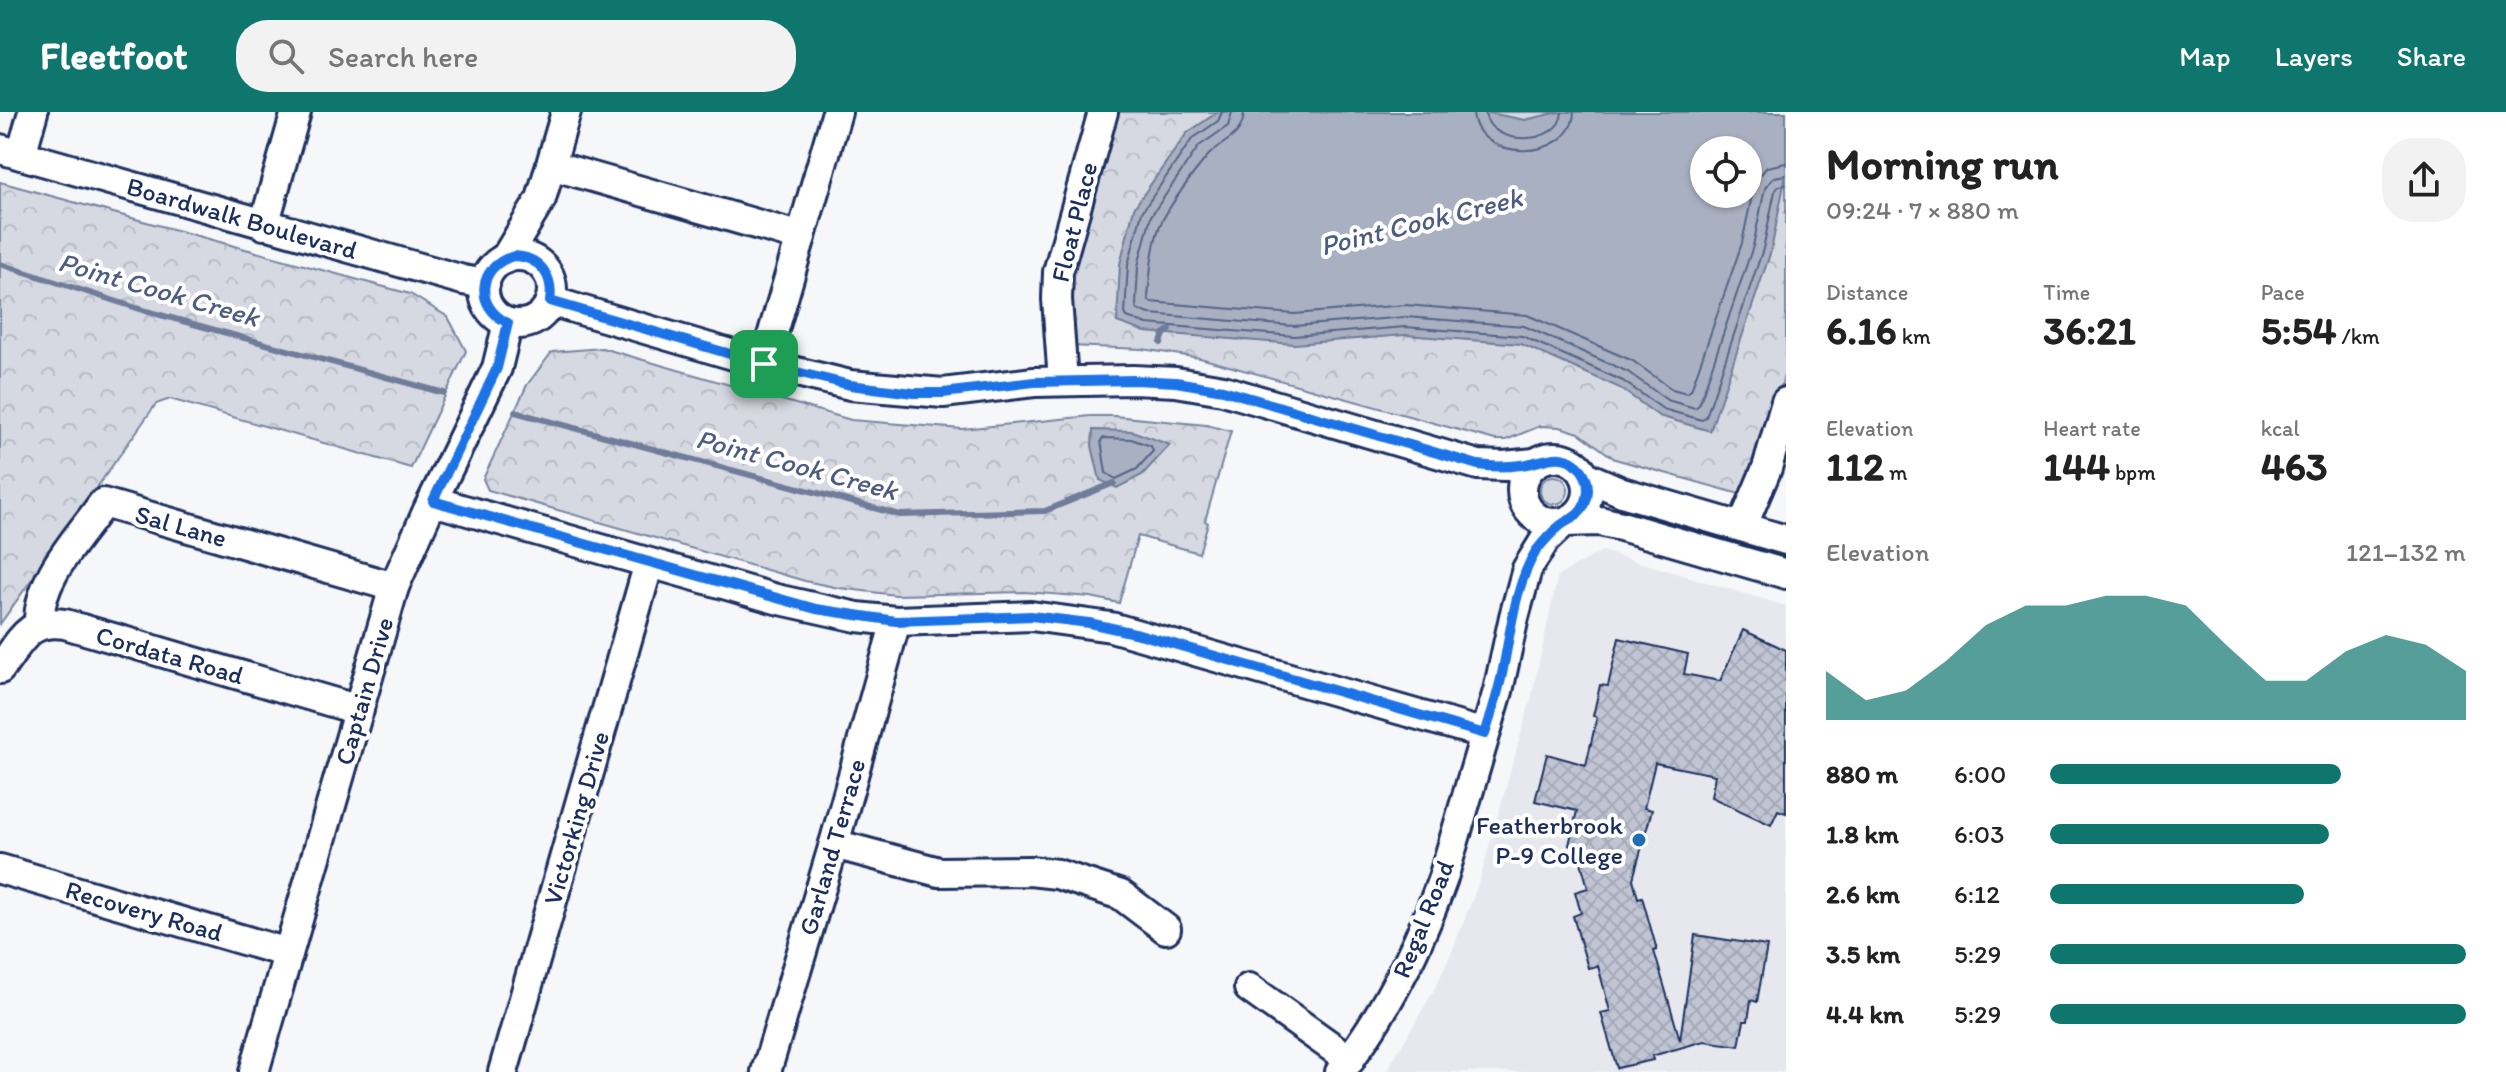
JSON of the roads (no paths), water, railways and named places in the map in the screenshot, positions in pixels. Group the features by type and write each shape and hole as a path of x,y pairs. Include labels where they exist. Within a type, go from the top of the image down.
{"street":[{"path":"10,152 33,112"},
{"path":"264,225 296,112"},
{"path":"505,259 541,199 566,112"},
{"path":"764,364 837,112"},
{"name":"Float Place","path":"1063,381 1058,272 1103,112"},
{"name":"Boardwalk Boulevard","path":"10,152 485,284"},
{"path":"551,165 801,237"},
{"path":"541,199 541,265 551,282 550,301 546,309 525,323 508,323 499,319 487,303 485,284 488,273 505,259 524,257 541,265"},
{"path":"550,301 764,364 850,385 913,393 943,393 1034,382 1162,381 1223,390 1478,465 1491,467 1563,458 1580,468 1585,476 1587,498 1583,509 1564,523"},
{"name":"Captain Drive","path":"254,1072 394,587 497,368 508,323"},
{"path":"1749,529 1786,402"},
{"path":"1526,506 1521,494 1522,482 1535,463"},
{"path":"1478,465 1542,521 1552,524 1599,521 1786,574"},
{"path":"1585,476 1622,492 1786,540"},
{"path":"433,501 816,609 896,621 1031,616 1111,627 1485,734"},
{"name":"Sal Lane","path":"39,624 41,596 48,580 103,503 394,587"},
{"name":"Regal Road","path":"1345,1066 1400,979 1443,878 1498,691 1527,569 1526,506"},
{"name":"Regal Road","path":"1527,569 1545,540 1564,523"},
{"name":"Victorking Drive","path":"503,1072 649,563"},
{"name":"Garland Terrace","path":"766,1072 896,621"},
{"path":"0,669 26,634 39,624"},
{"name":"Cordata Road","path":"39,624 65,624 359,710"},
{"path":"834,844 939,872 1030,871 1057,874 1121,895 1166,929"},
{"name":"Recovery Road","path":"0,869 288,953"},
{"path":"1249,988 1345,1066"}],"water":[{"path":"1218,112 1484,112 1525,120 1559,112 1786,112 1786,174 1771,251 1710,431 1659,416 1620,388 1521,344 1405,335 1294,344 1145,332 1117,322 1120,264 1134,208 1187,133"},
{"path":"1093,430 1132,431 1170,445 1142,475 1117,488 1100,480 1092,446"}],"waterway":[{"name":"Point Cook Creek","path":"0,264 146,311 444,393"},
{"name":"Point Cook Creek","path":"1161,343 1164,334 1170,330"},
{"name":"Point Cook Creek","path":"515,412 900,515 1045,511 1114,483"}],"place":[{"name":"Featherbrook P-9 College","path":"1639,840"}]}
